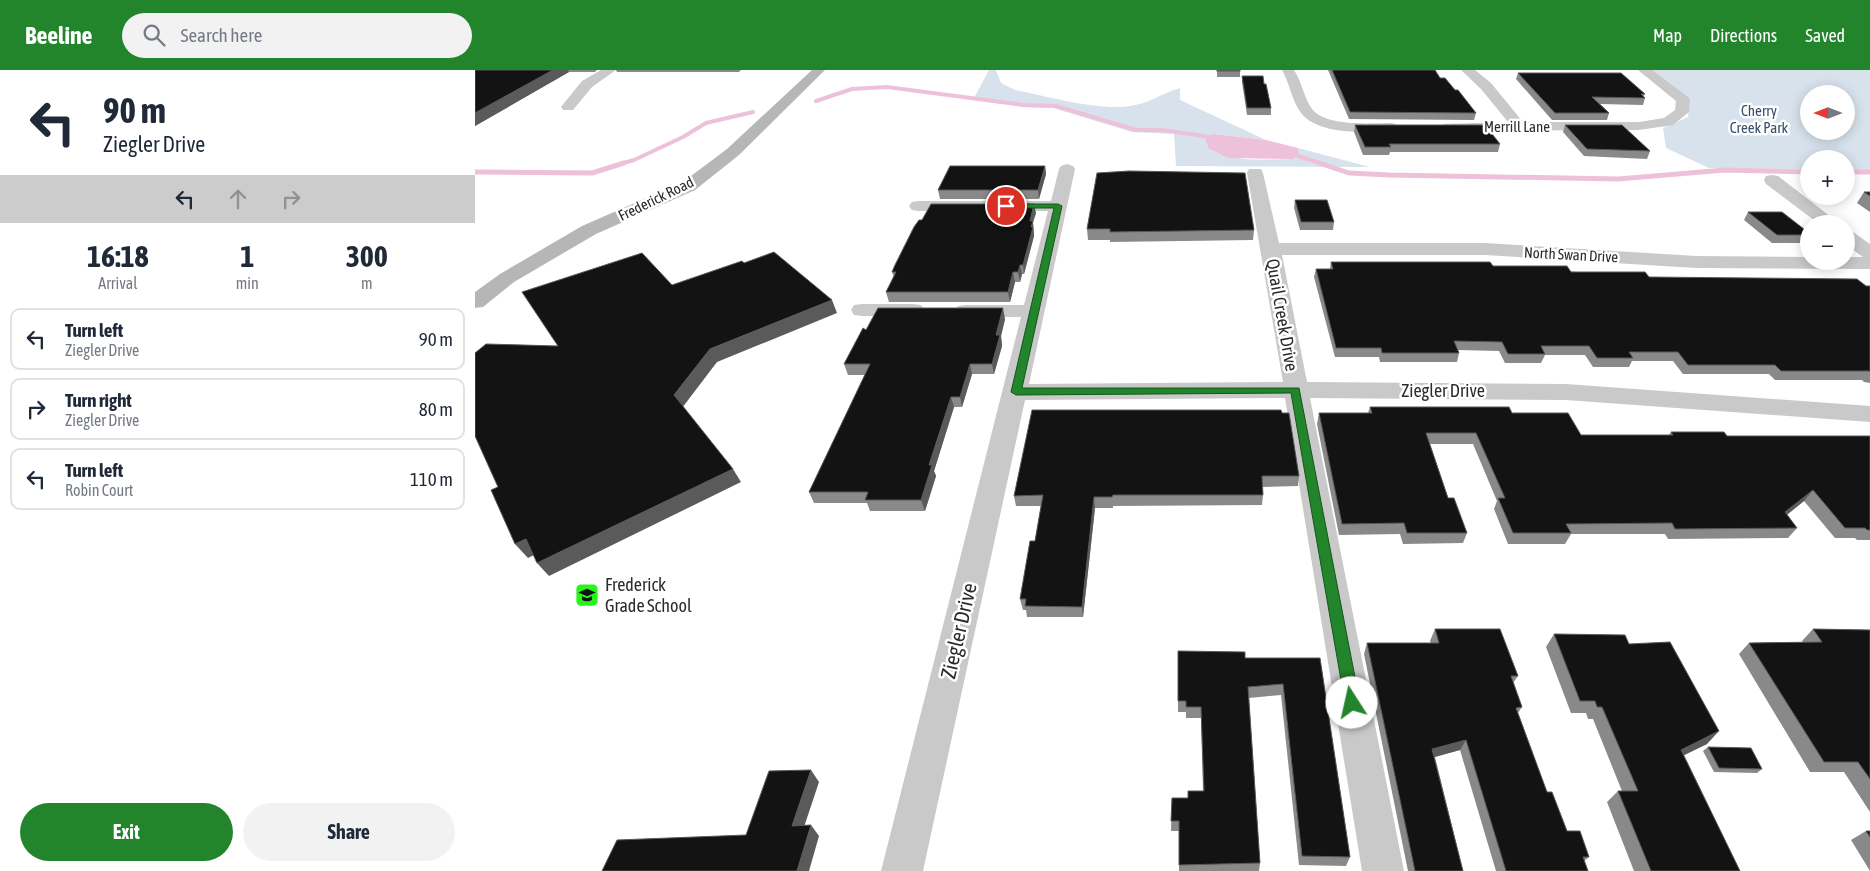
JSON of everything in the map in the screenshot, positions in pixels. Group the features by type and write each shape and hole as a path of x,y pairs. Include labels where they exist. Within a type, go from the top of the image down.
{"street":[{"path":"568,107 587,84 610,70"},
{"name":"Frederick Road","path":"475,302 507,278 589,230 689,186 733,152 819,70"},
{"path":"1289,70 1308,113 1315,118 1326,122 1351,126 1405,127"},
{"path":"1467,70 1486,86 1519,127"},
{"name":"Merrill Lane","path":"1433,127 1639,126 1668,122 1682,112 1683,100 1644,70"},
{"name":"Ziegler Drive","path":"902,871 1067,169"},
{"name":"Quail Creek Drive","path":"1255,173 1271,249 1383,871"},
{"path":"1772,180 1819,215"},
{"path":"918,206 1058,206"},
{"path":"1855,242 1870,253"},
{"name":"North Swan Drive","path":"1271,249 1485,249 1696,262 1870,263"},
{"path":"862,310 1035,311"},
{"name":"Ziegler Drive","path":"1016,392 1295,390 1566,392 1870,414"}],"green space":[{"path":"989,70 996,70 1001,83 1015,90 1088,105 1117,107 1137,105 1180,88 1180,100 1266,140 1215,134 1209,149 1218,153 1249,159 1293,159 1298,156 1298,148 1370,167 1176,166 1174,134 1132,132 1053,108 1025,107 973,100"},
{"name":"Cherry Creek Park","path":"1649,70 1870,70 1870,171 1855,170 1855,150 1800,150 1800,169 1709,168 1666,148 1663,128 1688,117 1690,100"}],"shaded area":[{"path":"1215,134 1266,140 1298,148 1298,156 1293,159 1228,158 1209,149 1204,136"}],"building":[{"path":"475,70 553,70 475,113"},
{"path":"1240,70 1240,71 1217,71"},
{"path":"1332,70 1435,70 1440,78 1445,78 1455,90 1458,90 1476,113 1350,112"},
{"path":"1518,73 1621,73 1645,94 1641,94 1645,98 1592,97 1609,113 1555,113"},
{"path":"1242,76 1263,76 1271,108 1247,108"},
{"path":"1355,125 1485,125 1500,144 1389,144 1391,147 1365,147"},
{"path":"1565,125 1622,125 1650,151 1587,149"},
{"path":"950,166 1045,166 1038,190 938,190"},
{"path":"1129,171 1245,173 1254,230 1110,232 1110,229 1087,229 1097,173"},
{"path":"1295,200 1327,200 1334,222 1301,222"},
{"path":"931,204 1034,204 1030,221 1033,221 1031,227 1033,227 1023,265 1020,265 1018,272 1013,272 1008,292 886,292 896,272 892,272 895,265 914,227 919,220 922,220"},
{"path":"1748,212 1782,212 1800,226 1800,235 1777,235"},
{"path":"774,252 832,300 710,349 674,395 733,469 537,563 526,539 515,544 491,490 498,487 475,436 475,353 486,344 558,346 522,292 642,253 672,285"},
{"path":"1331,262 1490,262 1493,266 1567,266 1571,272 1645,272 1649,277 1857,279 1866,286 1870,286 1870,372 1781,371 1775,365 1688,365 1678,352 1629,352 1633,358 1597,358 1589,346 1541,346 1545,354 1508,354 1502,342 1454,341 1459,353 1382,353 1381,348 1336,348 1316,269 1333,269"},
{"path":"878,308 1003,308 996,335 1000,335 992,364 970,364 960,397 951,397 929,465 932,465 921,500 865,500 868,492 809,492 870,364 844,364 863,328 866,330"},
{"path":"1370,407 1509,407 1512,413 1568,413 1581,435 1673,435 1671,432 1724,432 1727,436 1870,436 1870,530 1865,528 1845,528 1813,490 1785,512 1797,528 1675,529 1672,523 1566,524 1571,533 1513,533 1498,498 1505,498 1476,433 1426,433 1448,498 1454,498 1467,533 1407,533 1404,523 1342,524 1319,413 1372,413"},
{"path":"1032,410 1281,410 1282,413 1289,413 1299,476 1262,476 1263,495 1113,495 1112,497 1094,497 1082,607 1025,606 1026,599 1020,599 1030,541 1035,541 1043,495 1014,496"},
{"path":"1435,629 1500,629 1518,676 1511,676 1522,707 1516,708 1547,792 1552,792 1567,831 1580,831 1589,857 1583,857 1588,871 1506,871 1466,740 1432,749 1463,871 1415,871 1367,643 1439,643"},
{"path":"1813,629 1870,630 1870,779 1858,762 1824,762 1749,643 1822,642"},
{"path":"1554,634 1625,635 1629,644 1670,642 1719,731 1681,750 1740,871 1651,871 1618,791 1638,791 1602,707 1597,707 1595,701 1580,701"},
{"path":"1178,651 1245,652 1245,658 1320,658 1350,857 1302,856 1283,684 1248,687 1260,863 1179,865 1179,821 1171,821 1172,798 1188,798 1188,791 1204,791 1201,707 1186,707 1186,701 1178,701"},
{"path":"1708,747 1751,748 1762,769 1719,768"},
{"path":"811,770 792,826 811,825 797,871 602,871 617,840 746,835 769,771"}],"waterway":[{"path":"816,101 852,89 887,87 1023,105 1056,106 1136,130 1162,130 1204,136"},
{"path":"620,164 634,160 683,137 706,123 753,112"},
{"path":"1298,156 1323,164"},
{"path":"475,172 592,173 624,163"},
{"path":"1319,163 1349,173 1389,175 1618,179 1725,170 1800,172"},
{"path":"1855,172 1870,172"}],"place":[{"name":"Frederick Grade School","path":"587,595"}],"route":[{"path":"1006,206 1058,206 1016,392 1295,390 1352,703"}]}
